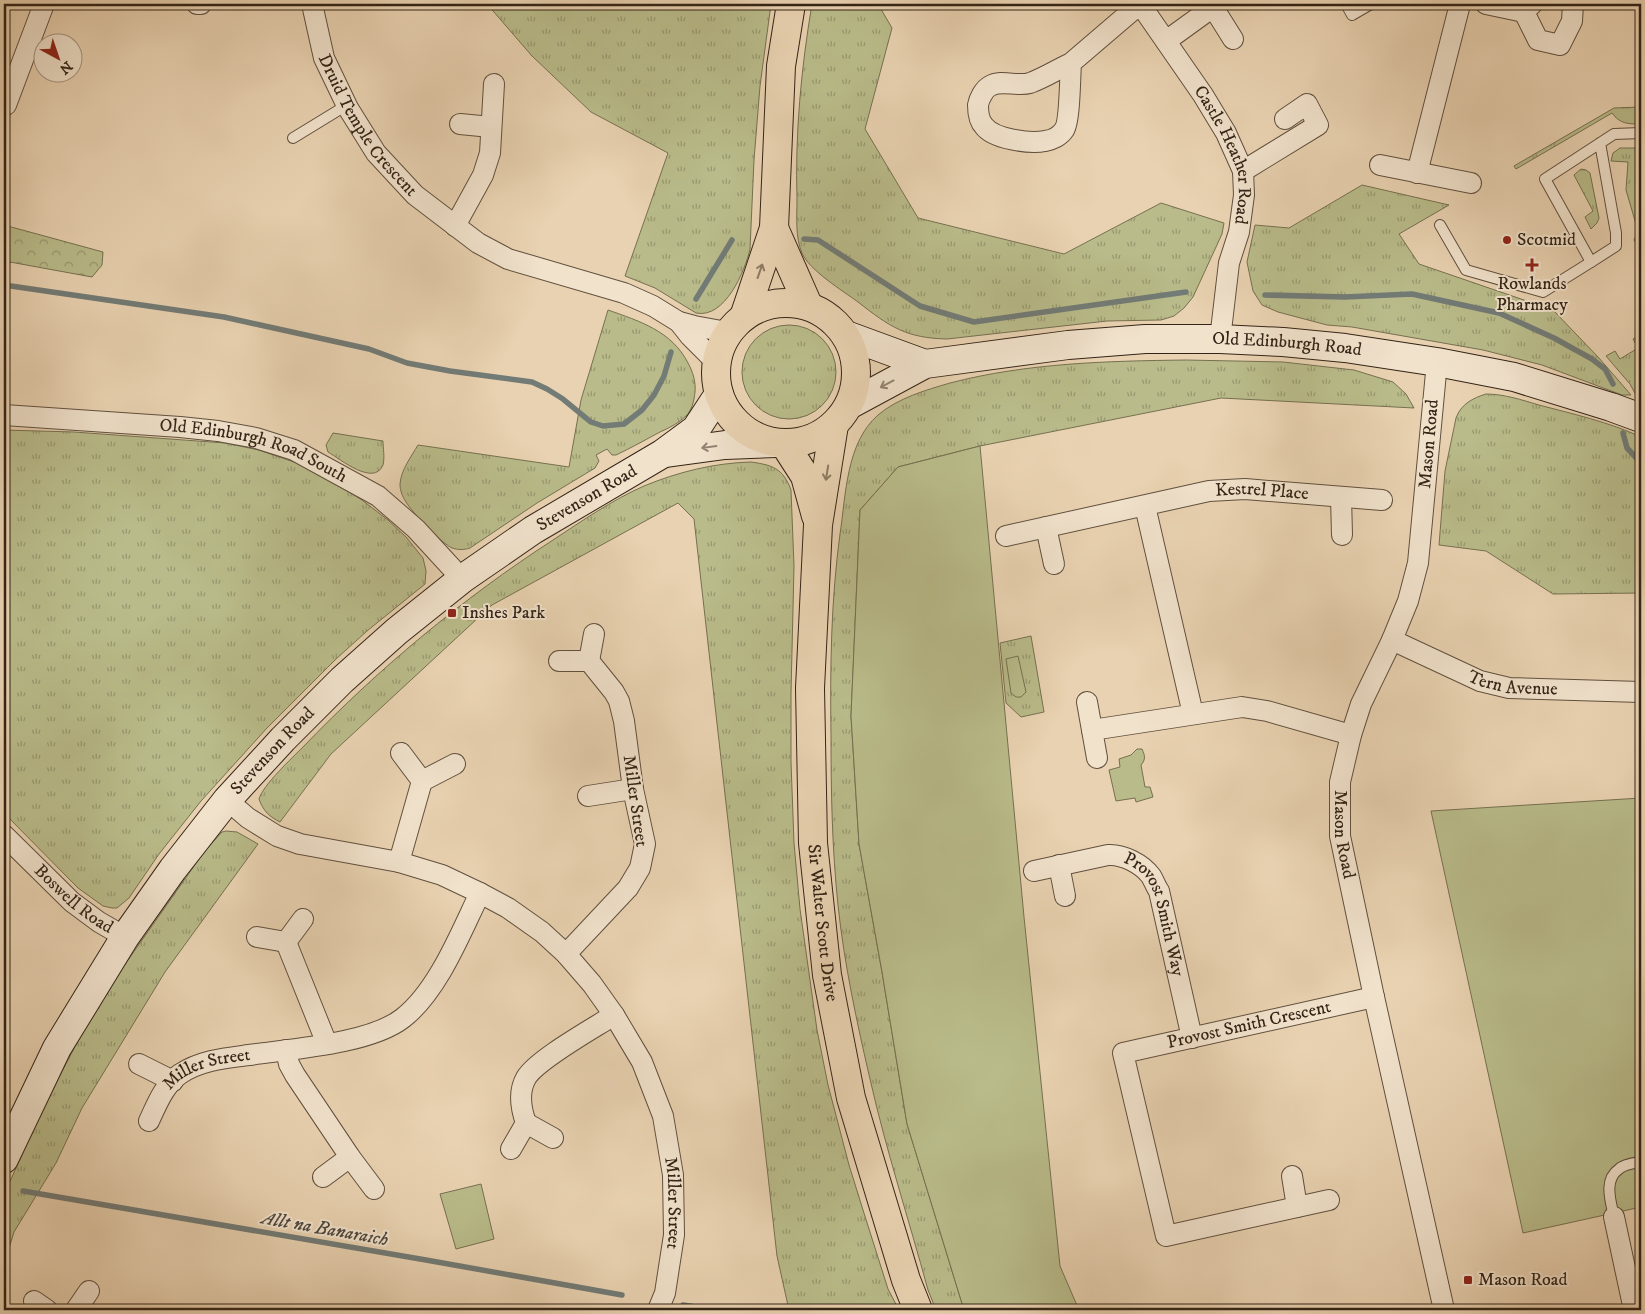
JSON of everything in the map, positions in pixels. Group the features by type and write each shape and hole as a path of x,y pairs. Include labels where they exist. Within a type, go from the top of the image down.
{"main road":[{"path":"736,323 768,304 783,302 808,305 830,317 846,335 852,348 857,372 842,415 824,433 801,442 780,444 750,434 731,419 719,394 715,362 736,323 774,228 781,66 791,4"},
{"path":"774,228 808,305"},
{"name":"Sir Walter Scott Drive","path":"842,415 818,525 810,688 812,833 827,975 851,1098 906,1280 918,1310"},
{"name":"Sir Walter Scott Drive","path":"780,444 805,476 818,525"}],"street":[{"path":"6,104 12,62 44,4"},
{"name":"Druid Temple Crescent","path":"312,4 324,58 347,106 376,153 414,195 478,243 508,259 624,293 653,306 678,322 715,362"},
{"name":"Castle Heather Road","path":"1071,62 1068,117 1065,129 1057,137 1045,141 1019,141 993,134 984,126 978,112 979,99 988,87 1002,83 1017,85 1031,83 1071,62 1140,4 1203,95 1226,133 1243,171 1244,195 1239,232 1229,263 1220,339"},
{"path":"1417,173 1460,4"},
{"path":"1486,4 1528,8 1538,40 1560,44 1572,21 1573,4"},
{"path":"1166,41 1212,5 1233,39"},
{"path":"455,226 483,175 490,154 494,84"},
{"path":"1243,171 1318,125 1307,104 1285,119"},
{"path":"460,124 492,127"},
{"path":"1380,165 1471,183"},
{"name":"Druid Temple Crescent","path":"678,322 694,326 736,323"},
{"name":"Old Edinburgh Road","path":"846,335 925,364"},
{"name":"Old Edinburgh Road","path":"842,415 925,364 1068,345 1145,339 1220,339 1283,342 1344,348 1437,362 1514,377 1641,418"},
{"name":"Mason Road","path":"1437,362 1418,563 1408,601 1392,640 1361,704 1350,735 1340,782 1340,836 1444,1310"},
{"name":"Stevenson Road","path":"4,1158 57,1048 125,937 173,869 227,800 283,739 342,680 397,631 462,579 533,530 662,454 696,429 719,394"},
{"name":"Old Edinburgh Road South","path":"4,415 218,431 256,438 294,450 378,496 416,529 462,579"},
{"name":"Stevenson Road","path":"662,454 725,445 780,444"},
{"name":"Kestrel Place","path":"1006,536 1209,491 1245,489 1382,500"},
{"path":"1341,497 1342,534"},
{"path":"1145,506 1193,714"},
{"path":"1046,527 1054,564"},
{"path":"559,661 589,661 594,634"},
{"name":"Tern Avenue","path":"1392,640 1480,681 1509,688 1641,692"},
{"name":"Miller Street","path":"566,954 628,888 640,868 645,844 633,789 624,721 619,701 589,661"},
{"path":"1087,702 1097,758"},
{"path":"1092,730 1242,707 1267,711 1350,735"},
{"path":"402,753 422,781"},
{"path":"399,862 422,781 455,764"},
{"path":"588,796 633,789"},
{"name":"Miller Street","path":"227,800 248,818 277,836 300,844 399,862 442,875 480,893 515,913 542,932 566,954 592,984 614,1015 642,1062 663,1116 673,1175 674,1236 665,1293 658,1310"},
{"name":"Boswell Road","path":"6,842 72,902 99,922 125,937"},
{"name":"Provost Smith Way","path":"1034,871 1117,854 1138,865 1151,876 1159,891 1192,1038"},
{"path":"1059,866 1065,896"},
{"name":"Miller Street","path":"149,1120 165,1089 180,1074 196,1066 218,1059 358,1038 380,1031 402,1020 419,1004 432,986 480,893"},
{"path":"286,942 303,918"},
{"path":"257,937 286,942"},
{"path":"286,942 327,1044"},
{"name":"Provost Smith Crescent","path":"1329,1200 1166,1236 1115,1055 1374,997"},
{"path":"553,1138 526,1124 520,1097 526,1078 541,1062 614,1015"},
{"path":"286,1050 289,1064 295,1075 374,1189"},
{"path":"139,1064 173,1081"},
{"path":"511,1149 526,1124"},
{"path":"323,1177 350,1157"},
{"path":"1292,1176 1298,1207"},
{"path":"1614,1217 1634,1268 1634,1310"},
{"path":"76,1310 89,1291"}],"lane":[{"path":"1346,4 1352,15 1371,4"},
{"path":"293,138 347,106"},
{"path":"1591,262 1545,179 1614,134 1641,133"},
{"path":"1440,224 1466,270 1543,292 1616,246 1616,233 1600,143"},
{"path":"1614,1217 1609,1188 1612,1178 1620,1167 1641,1162"}],"green space":[{"path":"487,4 771,4 760,86 750,249 744,269 732,292 716,309 706,313 696,313 655,288 625,276 668,153 591,112 532,56"},
{"path":"812,4 878,4 892,28 865,129 918,218 1064,254 1161,203 1224,223 1222,234 1193,297 1174,316 1161,320 1107,321 947,339 920,336 899,329 880,318 827,280 806,260 802,253 798,240 797,226 797,151 800,102"},
{"path":"1641,107 1641,124 1625,123 1612,113 1516,169 1514,166 1614,108"},
{"path":"1620,148 1641,148 1641,252 1634,240 1638,231 1626,190 1628,162 1611,161 1613,153"},
{"path":"1581,169 1590,173 1599,218 1591,229 1585,217 1593,211 1574,175"},
{"path":"1362,185 1449,205 1399,234 1419,264 1553,310 1631,395 1622,395 1542,365 1483,350 1352,327 1327,325 1278,312 1262,305 1253,291 1247,262 1255,225 1289,228"},
{"path":"4,225 103,252 102,265 92,277 10,262 4,292"},
{"path":"608,310 654,329 664,335 681,352 694,377 695,385 693,402 688,414 674,425 616,455 612,455 607,449 596,455 599,461 595,468 537,503 470,548 456,549 447,545 414,513 401,491 402,474 418,445 569,467 581,400"},
{"path":"789,325 807,328 822,339 833,354 836,372 833,390 822,405 807,416 789,419 771,416 756,405 745,390 742,372 745,354 756,339 771,328"},
{"path":"1641,334 1641,398 1637,397 1630,384 1606,356 1615,351 1620,359 1638,348 1633,339"},
{"path":"1186,360 1283,362 1354,370 1393,382 1406,394 1414,408 1221,398 980,446 898,467 860,510 851,716 859,844 907,1124 964,1310 936,1310 928,1290 876,1106 851,993 838,905 834,862 832,799 831,659 837,559 849,470 859,440 867,427 886,409 912,395 979,376 1038,367 1097,362"},
{"path":"1486,394 1513,398 1578,415 1641,437 1641,593 1553,594 1486,551 1439,545 1445,471 1456,418 1468,402"},
{"path":"4,430 74,432 225,443 259,450 297,463 332,481 362,500 406,537 423,558 426,571 425,584 336,659 267,728 201,801 159,854 129,898 117,908 103,906 78,888 4,813"},
{"path":"333,433 383,441 383,465 379,471 365,472 328,452 326,445"},
{"path":"980,446 1024,917 1060,1266 1079,1310 964,1310 907,1124 859,844 851,716 860,510 898,467"},
{"path":"751,462 771,466 776,469 784,477 791,490 794,566 791,762 794,843 800,909 817,1030 828,1085 863,1210 888,1289 899,1310 789,1310 777,1256 694,519 678,503 492,605 331,754 280,822 267,813 259,799 278,772 361,690 422,636 519,563 597,511 644,486 696,469 723,464"},
{"path":"1031,636 1044,712 1021,717 1006,703 1000,643"},
{"path":"1018,656 1026,692 1021,697 1016,697 1011,693 1006,659"},
{"path":"1137,749 1142,749 1144,754 1141,765 1145,787 1150,787 1153,797 1136,802 1135,798 1116,801 1109,770 1120,767 1119,759 1131,755"},
{"path":"1641,798 1641,1207 1523,1233 1431,811"},
{"path":"222,832 237,832 258,844 165,972 82,1108 56,1163 14,1232 4,1264 4,1195 43,1107 79,1039 116,977 204,852"},
{"path":"481,1184 494,1239 456,1249 440,1194"}],"waterway":[{"path":"804,239 818,240 920,306 974,322 1186,292"},
{"path":"696,299 732,240"},
{"path":"4,285 224,317 369,349 407,363 532,382 563,399 591,422 603,426 624,424 642,410 654,395 664,376 671,352"},
{"path":"1265,295 1345,297 1412,294 1499,313 1554,338 1592,359 1605,369 1613,384"},
{"path":"1623,433 1627,448 1641,463"},
{"name":"Allt na Banaraich","path":"23,1191 622,1295"},
{"name":"Allt na Banaraich","path":"683,1305 715,1310"}],"place":[{"name":"Scotmid","path":"1507,240"},
{"name":"Rowlands Pharmacy","path":"1532,265"},
{"name":"Inshes Park","path":"452,613"},
{"name":"Mason Road","path":"1468,1280"}]}
